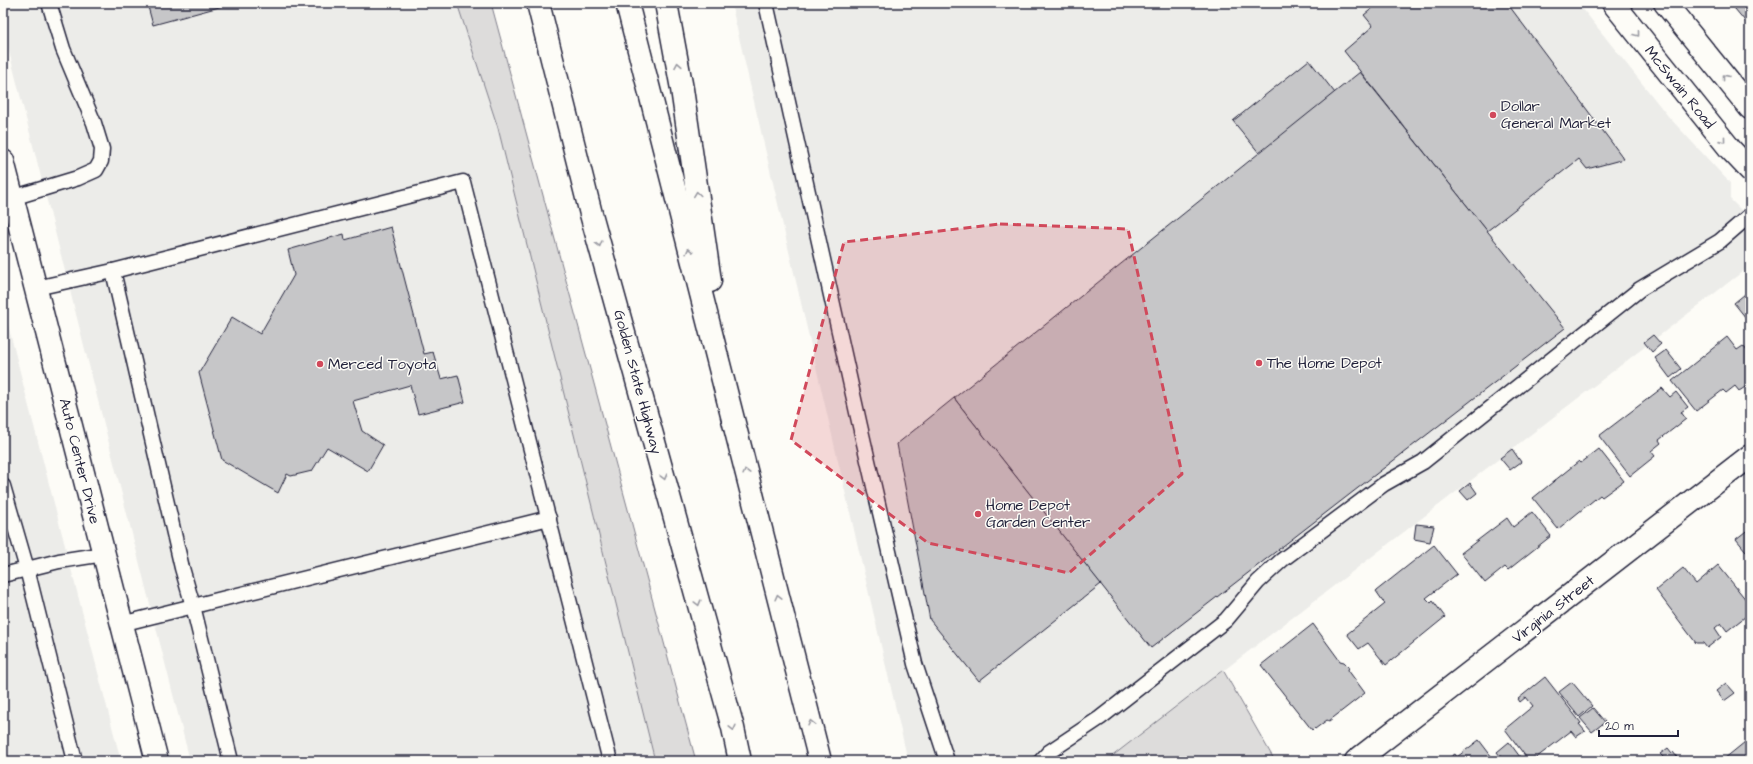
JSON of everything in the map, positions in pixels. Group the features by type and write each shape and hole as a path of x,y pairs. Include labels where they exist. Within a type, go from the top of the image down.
{"main road":[{"path":"526,3 591,214"},
{"name":"Golden State Highway","path":"538,3 591,214 733,728 740,761"},
{"path":"627,3 820,761"},
{"path":"666,3 682,89 727,399"},
{"name":"McSwain Road","path":"1613,3 1726,144 1750,170"},
{"path":"1665,3 1750,108"},
{"name":"Auto Center Drive","path":"3,161 157,761"},
{"name":"Virginia Street","path":"1356,761 1750,456"}],"lane":[{"path":"12,198 78,178 96,170 101,161 102,149 94,122 63,49 49,3"},
{"path":"766,3 853,395 915,664 947,761"},
{"path":"36,288 113,271 463,182 610,761"},
{"path":"1041,761 1049,752 1100,718 1226,620 1258,582 1282,560 1384,484 1397,475 1408,472 1423,462 1640,289 1720,241 1750,215"},
{"path":"113,271 182,568 193,606 231,761"},
{"path":"3,486 8,522 27,569 75,761"},
{"path":"121,624 549,518"},
{"path":"3,576 59,561 104,554"}],"highlighted area":[{"path":"1000,224 1128,229 1182,474 1069,573 928,543 791,440 844,242"}],"shaded area":[{"path":"3,3 457,3 498,128 655,761 190,761 3,28"},
{"path":"457,3 491,3 696,761 655,761 498,128"},
{"path":"731,3 1578,3 1668,116 1730,183 1730,199 1750,219 1750,266 1106,761 908,761"},
{"path":"3,305 29,407 121,761 3,761"},
{"path":"1223,670 1275,761 1106,761"}],"building":[{"path":"147,3 234,3 153,25"},
{"name":"Dollar General Market","path":"1379,3 1507,3 1624,159 1587,169 1579,159 1487,231 1344,51 1373,26 1364,15"},
{"path":"1730,3 1750,3 1750,27"},
{"path":"1309,60 1335,93 1260,154 1233,121"},
{"name":"The Home Depot","path":"1360,72 1565,328 1151,648 954,398"},
{"name":"Merced Toyota","path":"391,227 424,354 433,352 441,379 458,375 465,402 418,414 410,385 353,401 362,431 383,445 368,471 327,447 312,471 291,476 287,474 278,493 222,460 199,373 232,317 260,334 294,275 288,250 344,234 345,240"},
{"path":"1750,290 1750,323 1734,303"},
{"path":"1653,335 1661,344 1652,352 1644,342"},
{"path":"1727,337 1737,350 1743,346 1750,354 1750,384 1739,391 1735,386 1726,393 1723,390 1696,411 1672,381"},
{"path":"1666,350 1681,369 1670,378 1655,358"},
{"path":"1662,388 1670,397 1676,392 1688,407 1681,412 1686,419 1659,440 1661,443 1651,451 1655,456 1630,476 1599,436"},
{"name":"Home Depot Garden Center","path":"954,398 1101,584 979,681 930,620 897,444"},
{"path":"1512,449 1521,462 1510,470 1500,458"},
{"path":"1599,449 1624,481 1602,497 1600,495 1558,529 1533,498 1579,461 1581,463"},
{"path":"1470,483 1477,493 1468,500 1460,491"},
{"path":"1532,512 1551,536 1508,570 1505,567 1485,583 1461,553 1507,518 1513,527"},
{"path":"1416,524 1434,526 1430,542 1414,539"},
{"path":"1750,528 1750,556 1736,539"},
{"path":"1434,545 1457,574 1426,598 1431,603 1433,601 1445,617 1386,665 1368,643 1359,649 1347,634 1385,604 1376,591"},
{"path":"1718,565 1747,601 1750,606 1750,613 1727,631 1721,623 1715,628 1721,637 1707,648 1703,643 1696,643 1656,590 1683,568 1696,584"},
{"path":"1313,624 1340,661 1344,662 1349,667 1348,670 1365,693 1329,721 1327,720 1312,730 1261,665"},
{"path":"1545,677 1581,723 1579,724 1585,731 1576,737 1571,731 1532,761 1529,761 1505,729 1533,706 1526,697 1520,702 1518,699"},
{"path":"1572,682 1592,706 1579,717 1559,692"},
{"path":"1726,683 1735,693 1724,701 1716,691"},
{"path":"1593,708 1605,722 1592,732 1580,718"},
{"path":"1479,740 1495,761 1446,760 1455,754 1457,757"},
{"path":"1750,740 1750,761 1725,761 1724,759 1745,742 1746,743"},
{"path":"1509,742 1523,761 1504,761 1497,752"},
{"path":"1668,748 1680,761 1663,761 1665,759 1660,754"}],"place":[{"name":"Dollar General Market","path":"1493,115"},
{"name":"The Home Depot","path":"1259,363"},
{"name":"Merced Toyota","path":"320,364"},
{"name":"Home Depot Garden Center","path":"978,514"}]}
